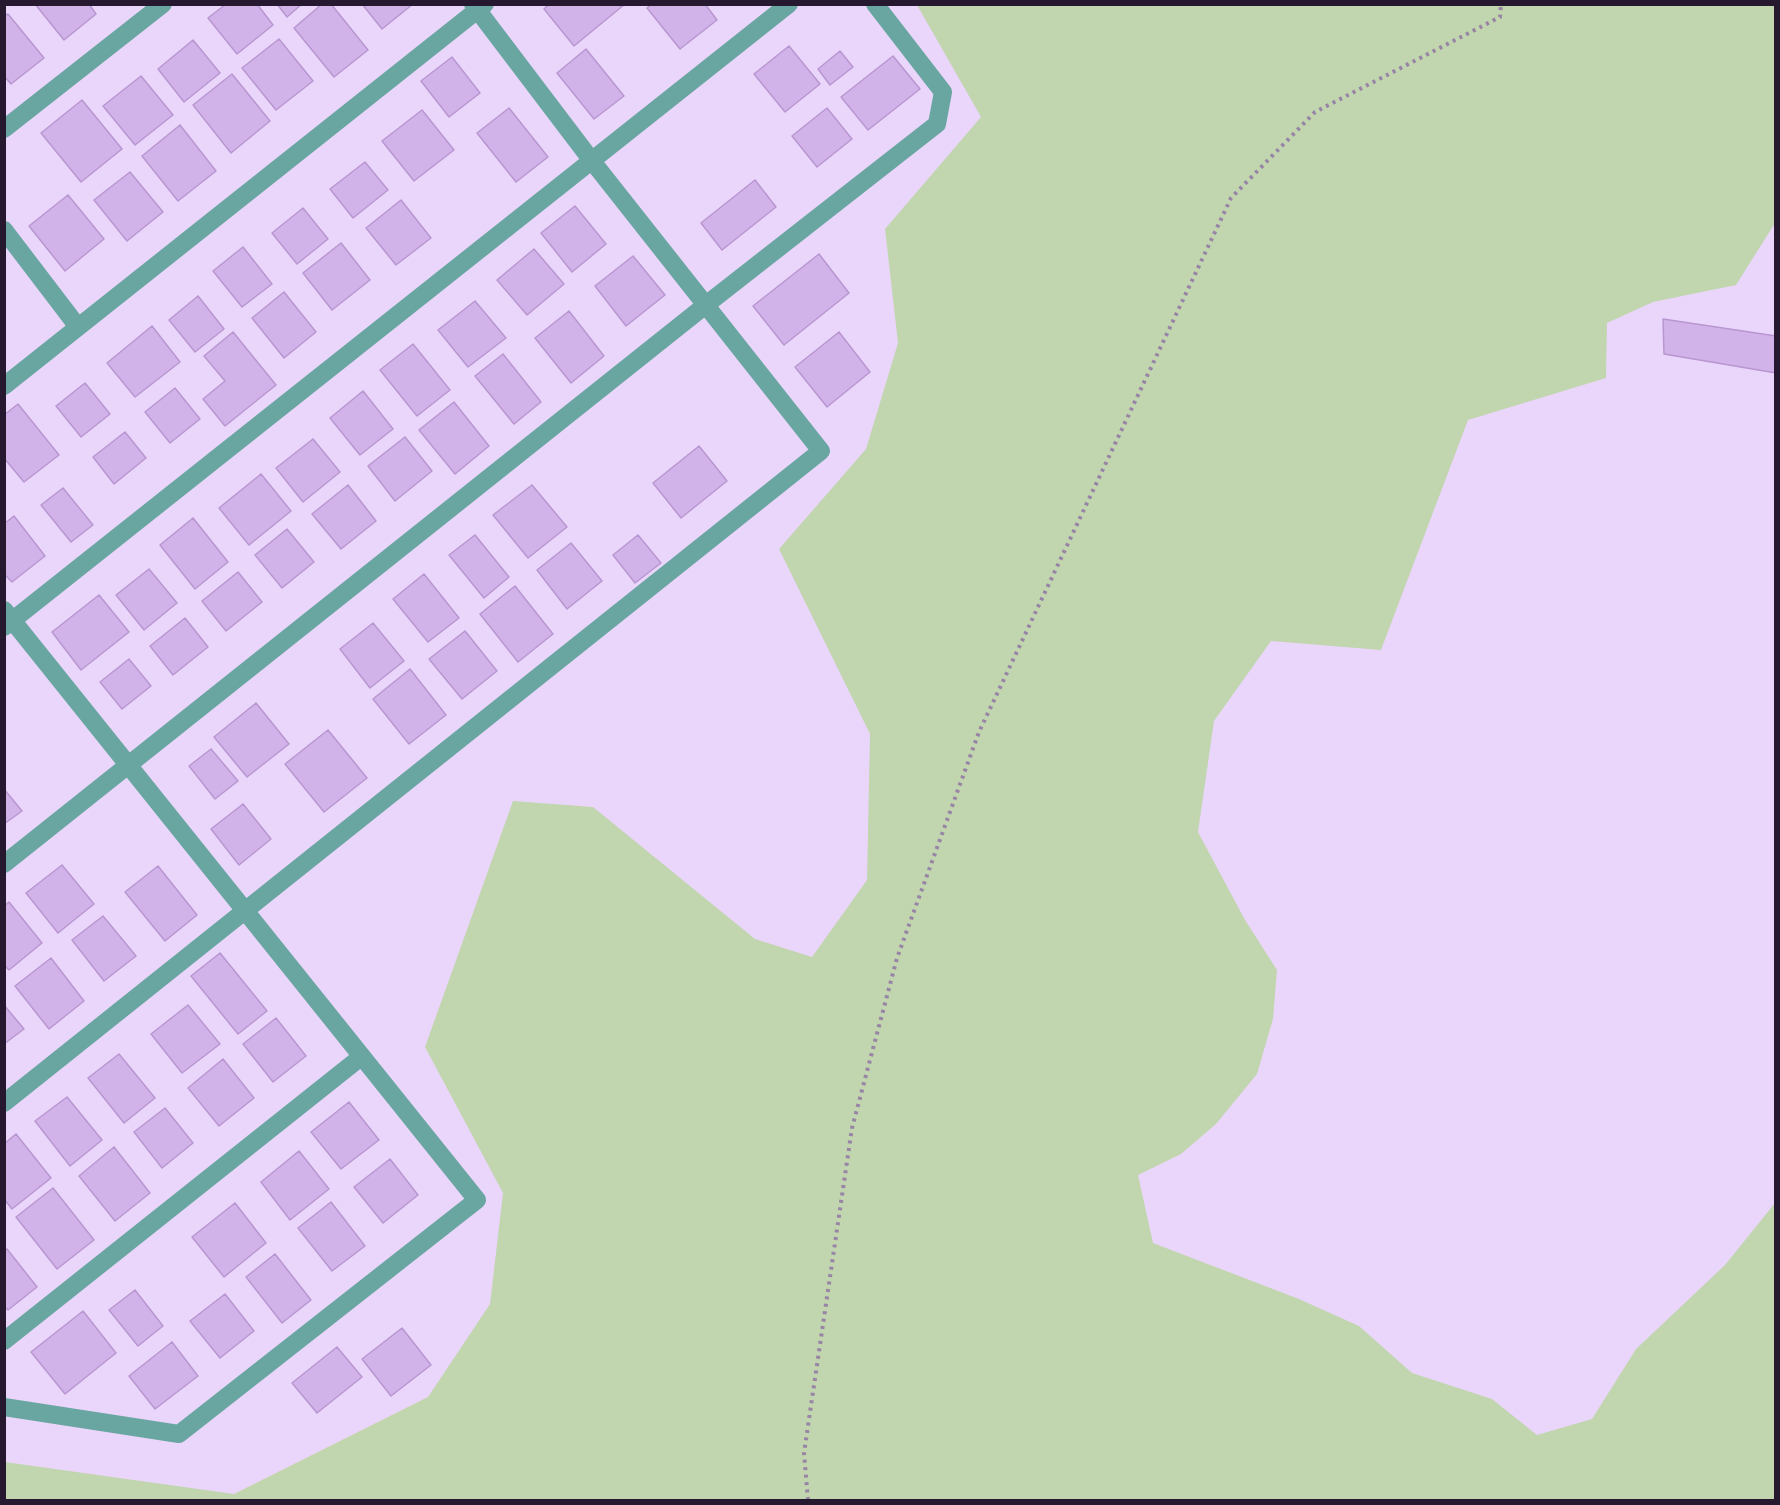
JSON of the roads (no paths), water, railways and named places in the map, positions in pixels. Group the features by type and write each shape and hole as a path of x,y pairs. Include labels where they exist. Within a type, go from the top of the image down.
{"street":[{"path":"4,129 163,4"},
{"path":"4,1407 179,1434 477,1200 130,765 7,619 789,4"},
{"path":"4,864 707,304 937,124 943,92 875,4"},
{"path":"4,386 479,6 592,161 707,304 821,452 4,1103"},
{"path":"4,230 78,327"},
{"path":"4,1341 361,1057"}]}
